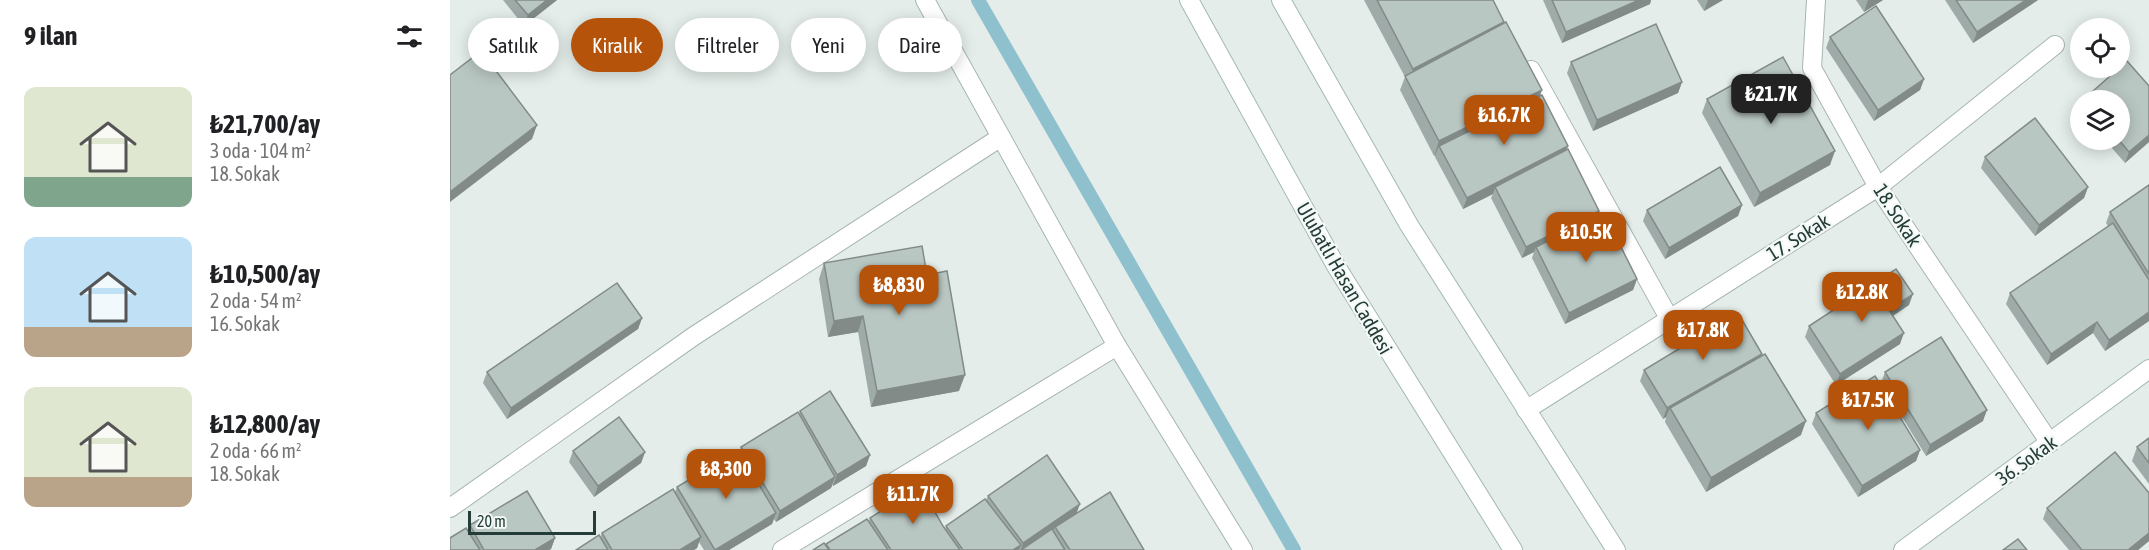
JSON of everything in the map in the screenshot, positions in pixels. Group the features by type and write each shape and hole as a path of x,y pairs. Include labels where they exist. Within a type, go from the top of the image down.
{"street":[{"path":"925,0 1117,346 1243,550"},
{"name":"Ulubatlı Hasan Caddesi","path":"1189,0 1336,266 1513,550"},
{"path":"1281,0 1409,225 1616,550"},
{"name":"18. Sokak","path":"1816,0 1812,68 1878,187 2050,443"},
{"name":"17. Sokak","path":"1526,410 1878,187 2055,45"},
{"path":"1520,51 1669,318"},
{"path":"450,508 694,336 1001,137"},
{"path":"782,550 1117,346"},
{"name":"36. Sokak","path":"1903,550 2149,369"}],"building":[{"path":"515,0 547,0 528,15"},
{"path":"1377,0 1493,0 1504,22 1413,69"},
{"path":"1552,0 1639,0 1566,32"},
{"path":"1956,0 2026,0 1977,32"},
{"path":"1876,6 1924,79 1878,110 1830,37"},
{"path":"1506,22 1542,90 1439,141 1405,76"},
{"path":"1656,24 1682,82 1597,120 1571,62"},
{"path":"1783,57 1835,151 1760,193 1707,99"},
{"path":"468,61 468,72 497,72 537,125 450,192 450,75"},
{"path":"2130,64 2149,86 2149,135 2129,152 2130,90 2094,90 2108,78 2130,78"},
{"path":"1542,95 1568,146 1467,198 1439,146"},
{"path":"2035,118 2088,187 2039,225 1985,157"},
{"path":"1568,149 1599,211 1526,247 1495,187"},
{"path":"1720,167 1742,205 1669,248 1647,210"},
{"path":"2149,185 2149,274 2110,212"},
{"path":"1604,213 1637,279 1569,313 1536,247"},
{"path":"2113,223 2149,280 2149,312 2109,340 2097,322 2051,354 2010,293"},
{"path":"922,246 927,275 947,271 965,375 877,391 863,316 834,321 824,263"},
{"path":"1896,269 1913,294 1889,310 1904,333 1840,374 1809,326"},
{"path":"617,283 642,318 511,408 487,372"},
{"path":"1738,313 1762,354 1667,408 1644,370"},
{"path":"1941,337 1987,410 1930,445 1885,372"},
{"path":"1765,354 1806,421 1711,478 1670,408"},
{"path":"1875,376 1920,450 1862,486 1816,413"},
{"path":"830,391 870,455 837,475 800,411"},
{"path":"798,412 835,477 780,511 741,447"},
{"path":"619,417 645,452 598,486 573,451"},
{"path":"2149,438 2149,463 2137,447"},
{"path":"738,450 776,513 715,550 677,487"},
{"path":"2115,452 2149,493 2149,533 2128,550 2082,550 2047,508"},
{"path":"1047,455 1080,504 1023,543 988,496"},
{"path":"920,486 960,550 891,550 870,518"},
{"path":"673,489 701,537 680,550 612,550 602,533"},
{"path":"527,491 555,538 535,550 484,550 470,525"},
{"path":"1110,492 1144,550 1070,550 1055,527"},
{"path":"985,499 1021,545 1013,550 963,550 946,526"},
{"path":"867,519 888,550 830,550 826,544"},
{"path":"466,528 480,550 450,550 450,538"},
{"path":"1052,529 1065,550 1021,550"},
{"path":"599,535 608,550 576,550"},
{"path":"2018,539 2027,550 2003,550"},
{"path":"824,543 829,550 813,550"}],"waterway":[{"path":"978,0 1294,550"}]}
